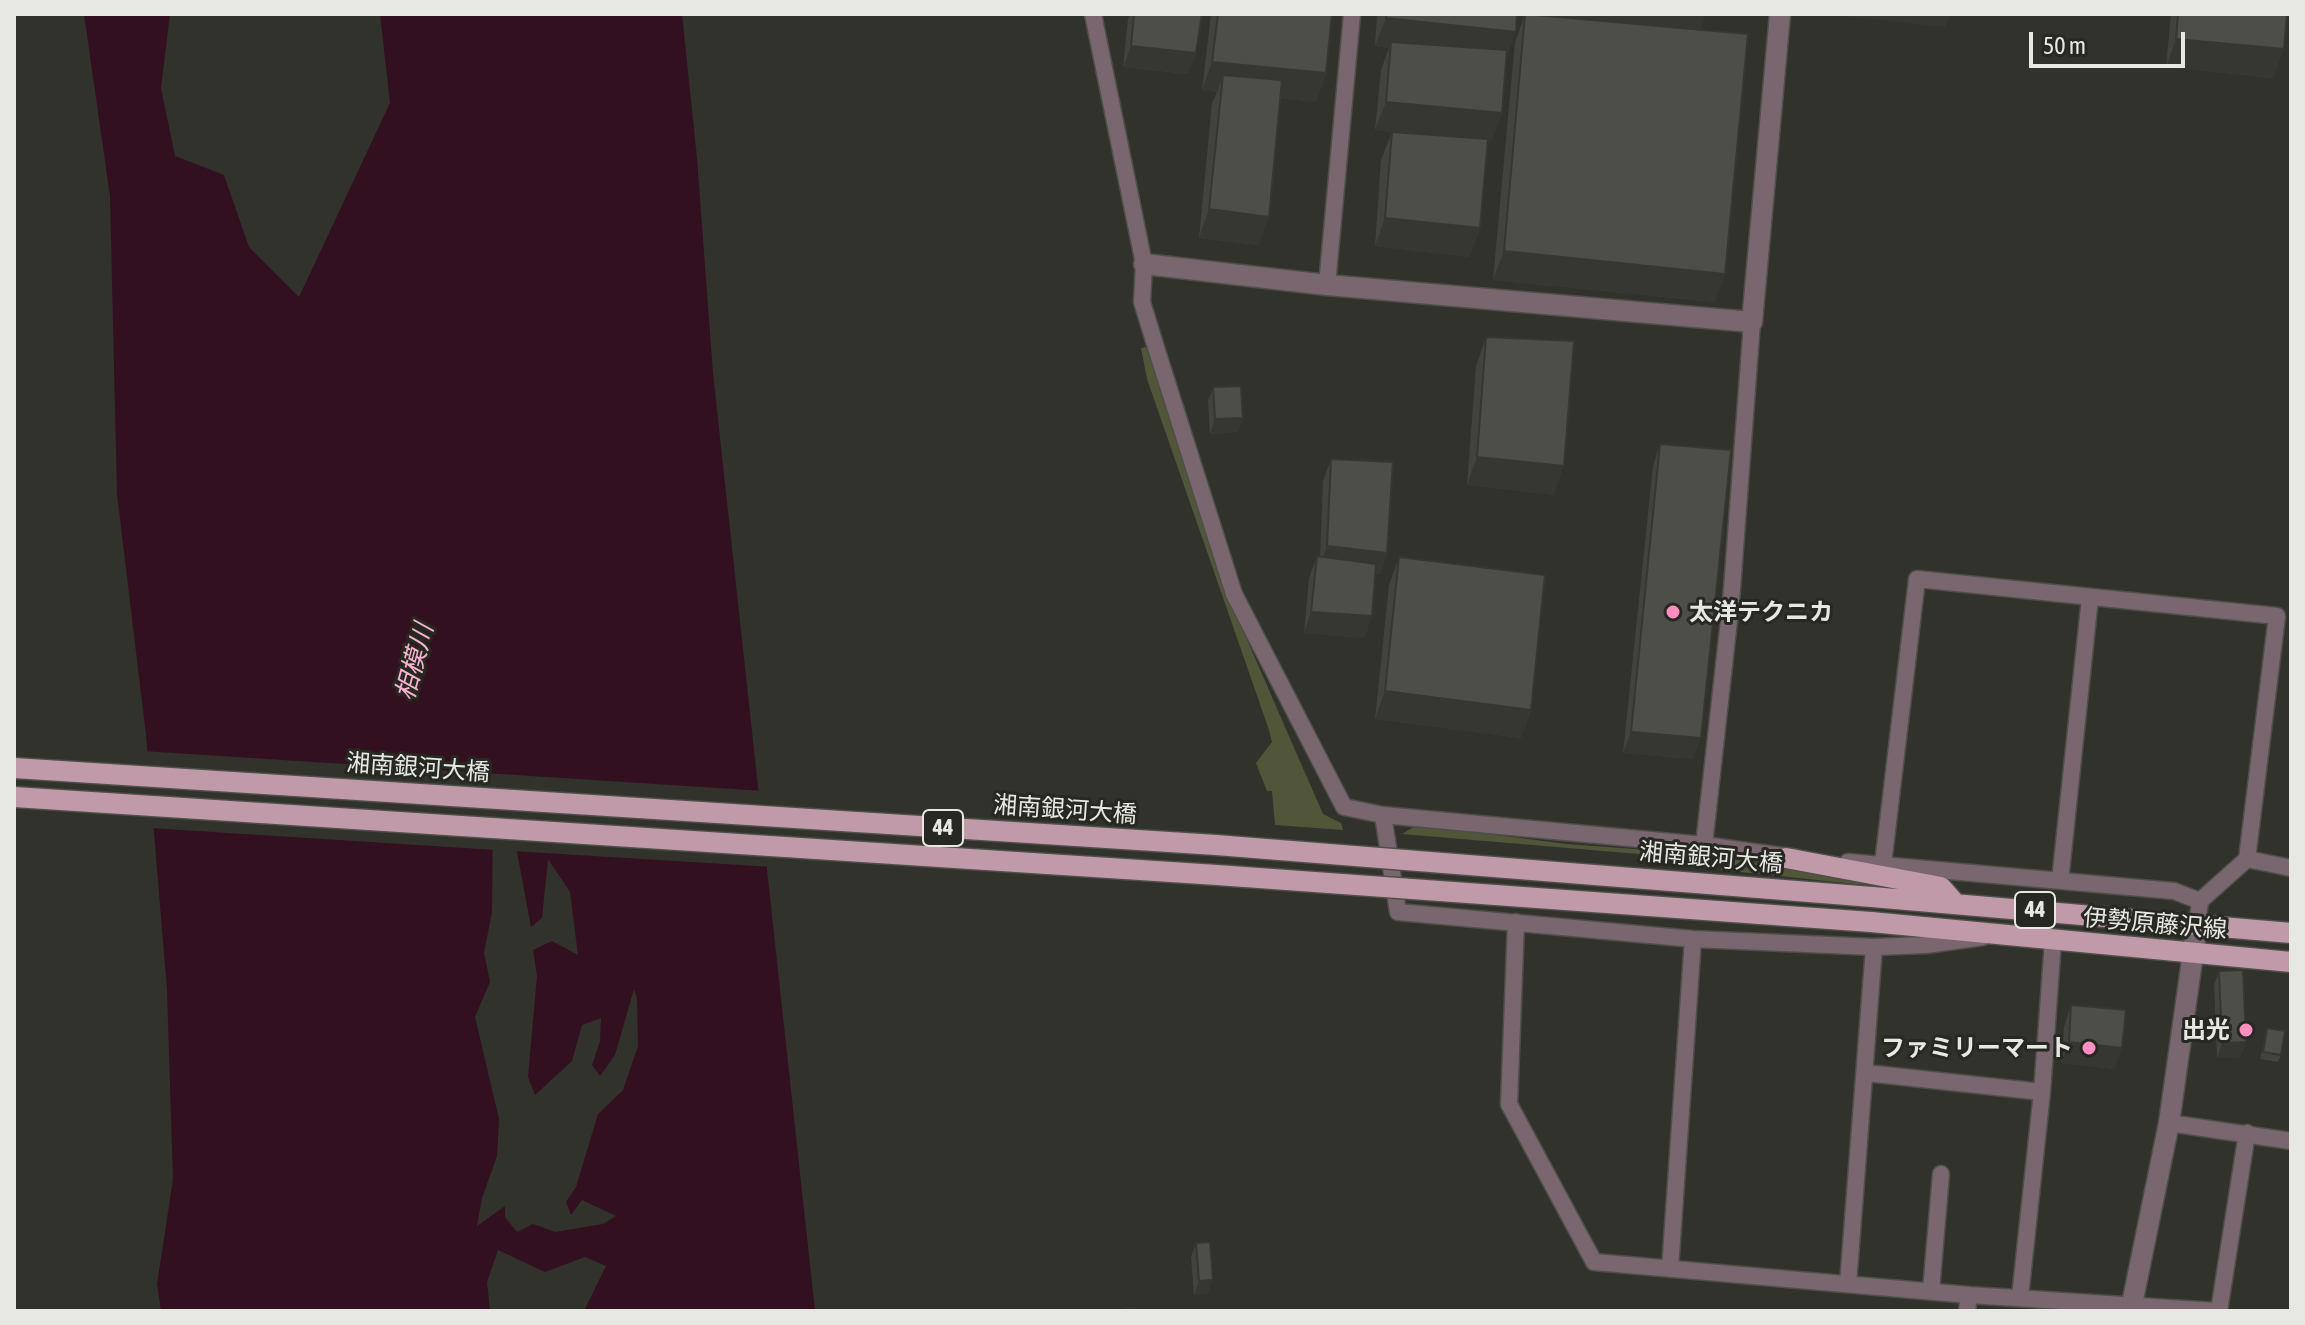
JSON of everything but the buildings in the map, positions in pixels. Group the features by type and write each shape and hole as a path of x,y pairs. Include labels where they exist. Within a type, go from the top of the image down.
{"main road":[{"name":"湘南銀河大橋","path":"14,768 1216,845 1872,897"},
{"name":"伊勢原藤沢線","path":"14,797 1217,875 1871,922 1992,936 2291,962"},
{"path":"1786,858 1941,887 1955,903"},
{"name":"伊勢原藤沢線","path":"1872,897 2291,933"}],"street":[{"path":"1093,14 1144,264 1142,302 1234,594 1344,807 1383,815 1704,845 1786,858 2174,891 2200,901"},
{"path":"1327,285 1352,14"},
{"path":"1704,845 1731,602 1780,14"},
{"path":"1144,264 1327,285 1752,322"},
{"path":"1883,864 1917,579 2284,615 2247,859 2200,901 2169,1123 2132,1304"},
{"path":"2060,881 2090,598"},
{"path":"1383,815 1398,912 1693,939 1874,947 1926,945 1992,936"},
{"path":"2247,859 2291,868"},
{"path":"1516,922 1509,1104 1594,1262 1931,1291 1968,1303 2020,1297 2217,1311 2247,1133"},
{"path":"1670,1269 1693,939"},
{"path":"2020,1297 2042,1092 2053,941"},
{"path":"1848,1284 1874,947"},
{"path":"1866,1073 2042,1092"},
{"path":"2169,1123 2291,1141"},
{"path":"1931,1291 1941,1174"}],"green space":[{"path":"1146,347 1241,626 1323,814 1341,823 1343,830 1275,825 1272,791 1267,791 1256,763 1272,742 1269,730 1147,379 1141,348"},
{"path":"1417,825 1567,844 1699,854 1698,859 1402,834"},
{"path":"1726,858 1866,881 1865,885 1721,870 1721,860"}],"water":[{"name":"相模川","path":"84,14 170,14 161,88 175,156 224,175 249,247 299,297 390,103 380,14 682,14 697,158 713,373 815,1311 584,1311 606,1266 585,1257 545,1272 498,1250 487,1282 490,1311 161,1311 157,1284 173,1180 167,990 146,735 117,494 110,196","holes":["493,805 511,820 531,927 542,918 548,859 570,892 578,955 552,941 533,950 537,976 528,1077 535,1095 572,1061 582,1025 601,1018 600,1041 592,1065 600,1076 615,1055 634,989 637,998 638,1046 623,1090 598,1114 576,1187 566,1202 571,1215 582,1200 616,1216 603,1224 555,1232 533,1224 517,1232 505,1217 505,1206 477,1226 482,1198 497,1156 499,1119 475,1017 490,982 484,953 492,912"]}],"pier":[{"path":"143,751 764,791 773,867 512,851 507,822 497,813 496,850 150,828"}],"place":[{"name":"太洋テクニカ","path":"1673,612"},
{"name":"出光","path":"2246,1030"},
{"name":"ファミリーマート","path":"2089,1048"}]}
